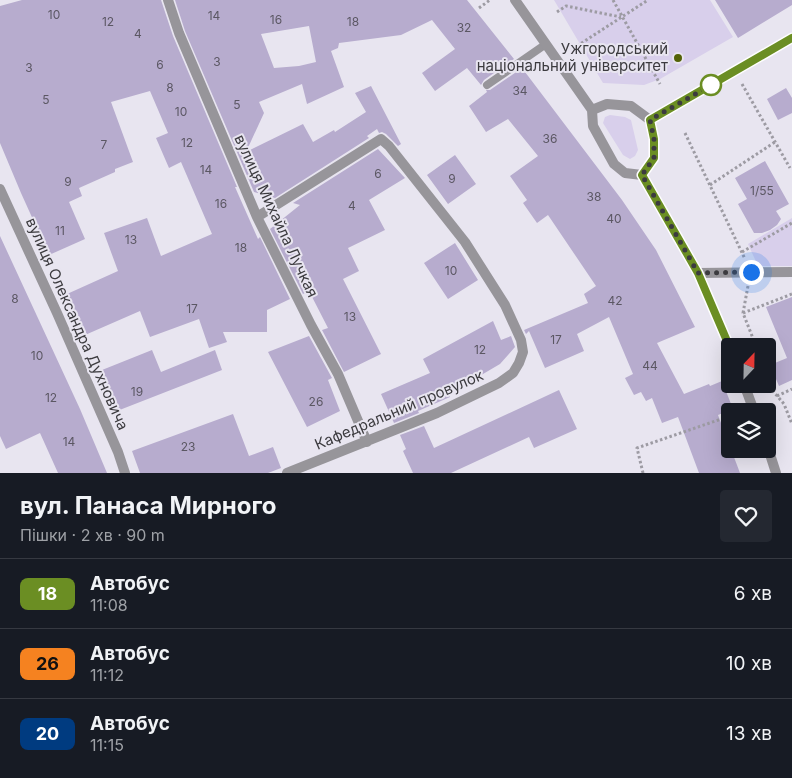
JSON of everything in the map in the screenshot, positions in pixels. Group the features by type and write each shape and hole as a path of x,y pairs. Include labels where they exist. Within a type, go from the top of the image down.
{"street":[{"name":"вулиця Михайла Лучкая","path":"168,0 179,33 257,217 338,374 366,442"},
{"path":"516,0 592,110 593,126 614,164 625,173 642,175"},
{"path":"650,120 792,38"},
{"path":"592,110 607,104 631,106 650,120 654,139 654,158 642,175"},
{"name":"Кафедральний провулок","path":"257,217 381,139 389,146 465,242 505,306 521,340 523,352 514,373 499,383 437,413 288,473"},
{"path":"642,175 698,273 726,338"},
{"name":"вулиця Олександра Духновича","path":"0,189 118,452 125,473"},
{"path":"698,273 792,272"},
{"path":"771,458 776,473"}],"lane":[{"path":"487,85 546,44"}],"path":[{"path":"479,8 490,0"},
{"path":"613,0 660,84"},
{"path":"577,46 648,0"},
{"path":"557,12 566,6 622,17"},
{"path":"736,72 790,168"},
{"path":"685,133 751,272 743,313 753,338"},
{"path":"710,185 775,142"},
{"path":"742,252 792,223"},
{"path":"743,313 792,294"},
{"path":"777,396 792,389"},
{"path":"775,393 784,404 792,424"},
{"path":"643,473 637,448 721,419"}],"shaded area":[{"path":"554,0 710,0 733,37 660,79 644,85 603,83"},
{"path":"610,115 625,117 631,120 638,150 635,156 630,159 623,155 603,123 605,117"},
{"path":"792,218 792,266 758,266 748,244"}],"building":[{"path":"22,0 161,0 173,36 237,187 235,187 258,239 260,237 290,299 267,310 267,332 223,332 227,342 209,348 199,319 150,337 140,311 85,335 67,294 118,271 104,233 147,218 161,256 212,234 181,162 169,168 156,138 168,133 150,91 111,102 133,162 115,169 115,172 79,188 82,196 69,202 85,239 49,255 0,143 0,6"},
{"path":"175,0 467,0 514,59 484,80 481,85 467,68 435,91 422,73 455,49 432,20 401,35 339,43 338,48 331,51 344,87 307,104 302,84 259,102 264,113 246,152 303,124 313,142 334,130 335,132 366,112 355,93 371,86 401,144 398,146 386,134 379,133 377,129 367,136 369,138 275,198 254,192 185,31","holes":["309,26 316,62 299,66 274,68 261,34"]},
{"path":"715,0 792,0 792,5 738,38"},
{"path":"522,68 622,200 656,250 695,327 657,343 684,394 721,381 721,393 727,393 731,403 721,403 721,414 718,415 721,423 721,458 734,458 740,473 699,473 678,417 662,423 652,398 646,401 641,392 634,395 625,378 633,374 609,317 577,334 584,351 545,368 529,331 526,334 524,330 588,303 584,294 596,286 548,215 537,223 523,203 527,200 510,176 538,156 508,119 486,132 469,106 487,92 486,90 490,90"},
{"path":"786,88 792,98 792,113 778,120 767,99"},
{"path":"378,149 405,178 369,200 385,230 348,248 359,271 343,279 381,354 344,372 322,330 328,328 309,291 303,294 270,229 300,205 293,203"},
{"path":"455,155 476,184 448,204 427,175"},
{"path":"765,161 789,204 776,211 781,219 777,225 762,233 754,233 738,204 747,199 735,178"},
{"path":"0,236 80,409 107,473 58,473 40,433 6,449 0,436"},
{"path":"455,243 478,280 448,299 424,263"},
{"path":"792,297 792,380 779,386 776,379 776,363 787,358 766,307"},
{"path":"493,321 501,340 511,336 515,347 500,364 449,394 450,397 394,423 381,394 430,373 423,359"},
{"path":"309,336 332,378 328,380 340,411 307,427 268,352"},
{"path":"152,350 161,372 215,350 222,370 117,411 102,370"},
{"path":"559,390 577,429 534,448 529,437 451,473 413,473 403,451 406,449 400,435 424,426 434,448"},
{"path":"233,414 249,456 273,447 281,468 268,473 140,473 132,451"}],"bus line":[{"name":"18","path":"726,338 698,273 642,175 654,158 654,139 650,120 792,38"}],"place":[{"name":"Ужгородський національний університет","path":"678,58"}],"route":[{"path":"711,85 650,120 654,139 654,158 642,175 698,273 751,272"}]}
